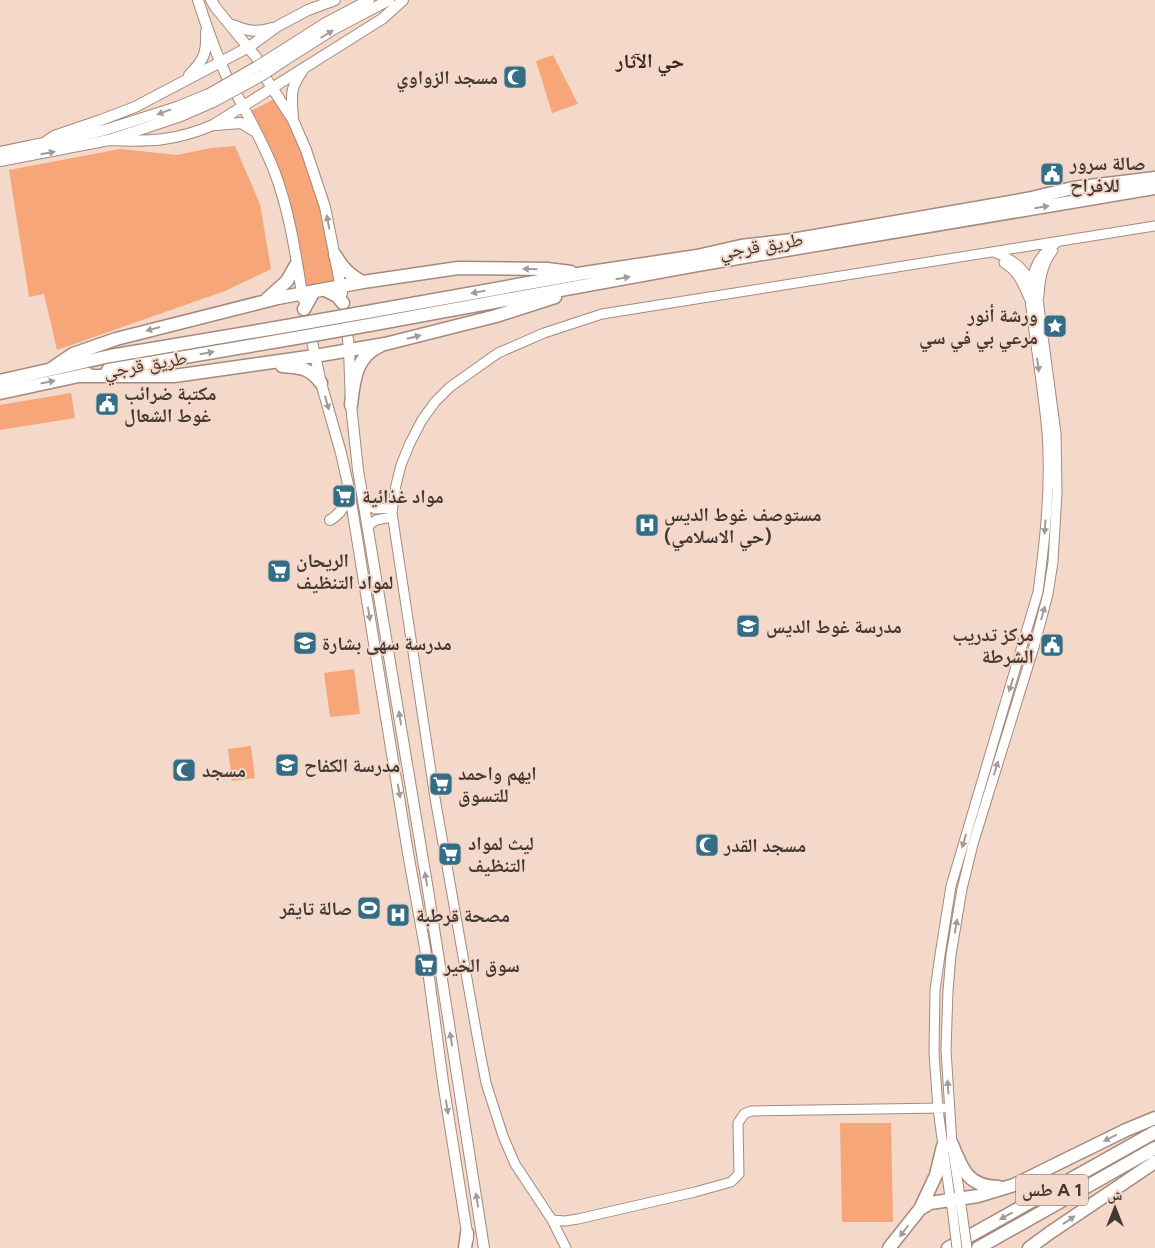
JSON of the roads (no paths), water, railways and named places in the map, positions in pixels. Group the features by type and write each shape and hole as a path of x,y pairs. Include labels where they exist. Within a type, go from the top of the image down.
{"highway":[{"name":"طريق قرجي","path":"0,381 119,355 578,274 1027,199 1073,188 1155,178"},
{"name":"طريق قرجي","path":"0,393 80,376 697,265 1155,188"},
{"path":"335,255 344,270 363,282"},
{"path":"266,300 287,281 296,265"},
{"path":"51,369 73,354 116,340 266,300 363,282 458,268 547,269 578,274"},
{"path":"351,405 355,376 360,362 375,348 523,308 555,297 575,287"},
{"path":"314,291 337,296 344,303"},
{"path":"304,309 314,291"},
{"path":"80,376 174,376 273,362 345,347 386,344"},
{"path":"273,362 278,366 303,368 321,383"},
{"path":"920,1209 930,1204 956,1203 1014,1185 1126,1130 1155,1118"},
{"name":"طس A 1","path":"948,1248 1155,1132"},
{"path":"947,1145 965,1173 974,1181 986,1186 1014,1185"},
{"path":"890,1248 920,1209 936,1175 947,1145"},
{"name":"طس A 1","path":"978,1248 1155,1148"},
{"path":"1029,1248 1155,1162"},
{"path":"465,1248 467,1233"}],"main road":[{"path":"184,81 203,58 207,48 206,27 198,0"},
{"path":"211,0 256,56 270,84 293,120 306,150 325,207 344,303 345,347 355,446 484,1248"},
{"path":"230,24 252,32 262,32 308,10 335,0"},
{"path":"283,56 324,24 369,0"},
{"path":"0,161 110,140 173,119 211,98 256,68 283,56 389,0"},
{"path":"213,125 241,102 258,96 270,84 306,65 382,19 403,0"},
{"path":"40,144 54,136 135,106 249,47 278,26"},
{"path":"206,27 230,57"},
{"path":"230,57 249,54 256,56"},
{"path":"230,57 225,72 258,133 275,173 286,207 296,265 314,291"},
{"path":"293,120 291,90 306,65"},
{"path":"0,152 105,130 211,98"},
{"path":"110,140 157,141 195,132 213,125 240,123 258,133"},
{"path":"304,309 318,352 321,383 350,489 408,853 416,892 469,1248"},
{"path":"330,520 344,508 350,489"},
{"path":"357,538 368,531"},
{"path":"443,1082 458,1080"}],"street":[{"path":"566,1248 552,1220 515,1164 503,1136 486,1083 435,798 392,513 401,465 422,420 435,402 450,387 498,353 544,333 602,314 1155,226"},
{"path":"947,1145 950,1108 946,1050 948,990 951,955 962,889 973,844 1034,647 1048,594 1053,562 1057,492 1056,432 1031,280 1035,266 1042,255 1061,241"},
{"path":"967,1248 956,1203 947,1145 938,1108 934,1053 935,990 951,886 1038,592 1048,492 1047,432 1034,299 1044,264 1061,241"},
{"path":"993,252 1002,255 1021,268 1031,280"},
{"path":"984,253 1010,266 1034,299"},
{"path":"364,504 392,513"},
{"path":"368,531 376,520 392,513"},
{"path":"552,1220 578,1219 731,1182 739,1174 738,1123 747,1112 950,1108"},
{"path":"956,1203 957,1248"}],"place":[{"name":"مسجد الزواوي","path":"515,77"},
{"name":"صالة سرور للافراح","path":"1052,174"},
{"name":"ورشة أنور مرعي بي في سي","path":"1055,326"},
{"name":"مكتبة ضرائب غوط الشعال","path":"107,404"},
{"name":"مواد غذائية","path":"344,496"},
{"name":"مستوصف غوط الديس (حي الاسلامي)","path":"647,525"},
{"name":"الريحان لمواد التنظيف","path":"279,571"},
{"name":"مدرسة غوط الديس","path":"748,626"},
{"name":"مدرسة سهى بشارة","path":"305,643"},
{"name":"مركز تدريب الشرطة","path":"1052,645"},
{"name":"مدرسة الكفاح","path":"287,765"},
{"name":"مسجد","path":"184,770"},
{"name":"ايهم واحمد للتسوق","path":"441,784"},
{"name":"مسجد القدر","path":"707,845"},
{"name":"ليث لمواد التنظيف","path":"450,854"},
{"name":"صالة تايقر","path":"369,908"},
{"name":"مصحة قرطبة","path":"398,915"},
{"name":"سوق الخير","path":"426,965"}],"district":[{"name":"حي الآثار","path":"650,61"}]}
